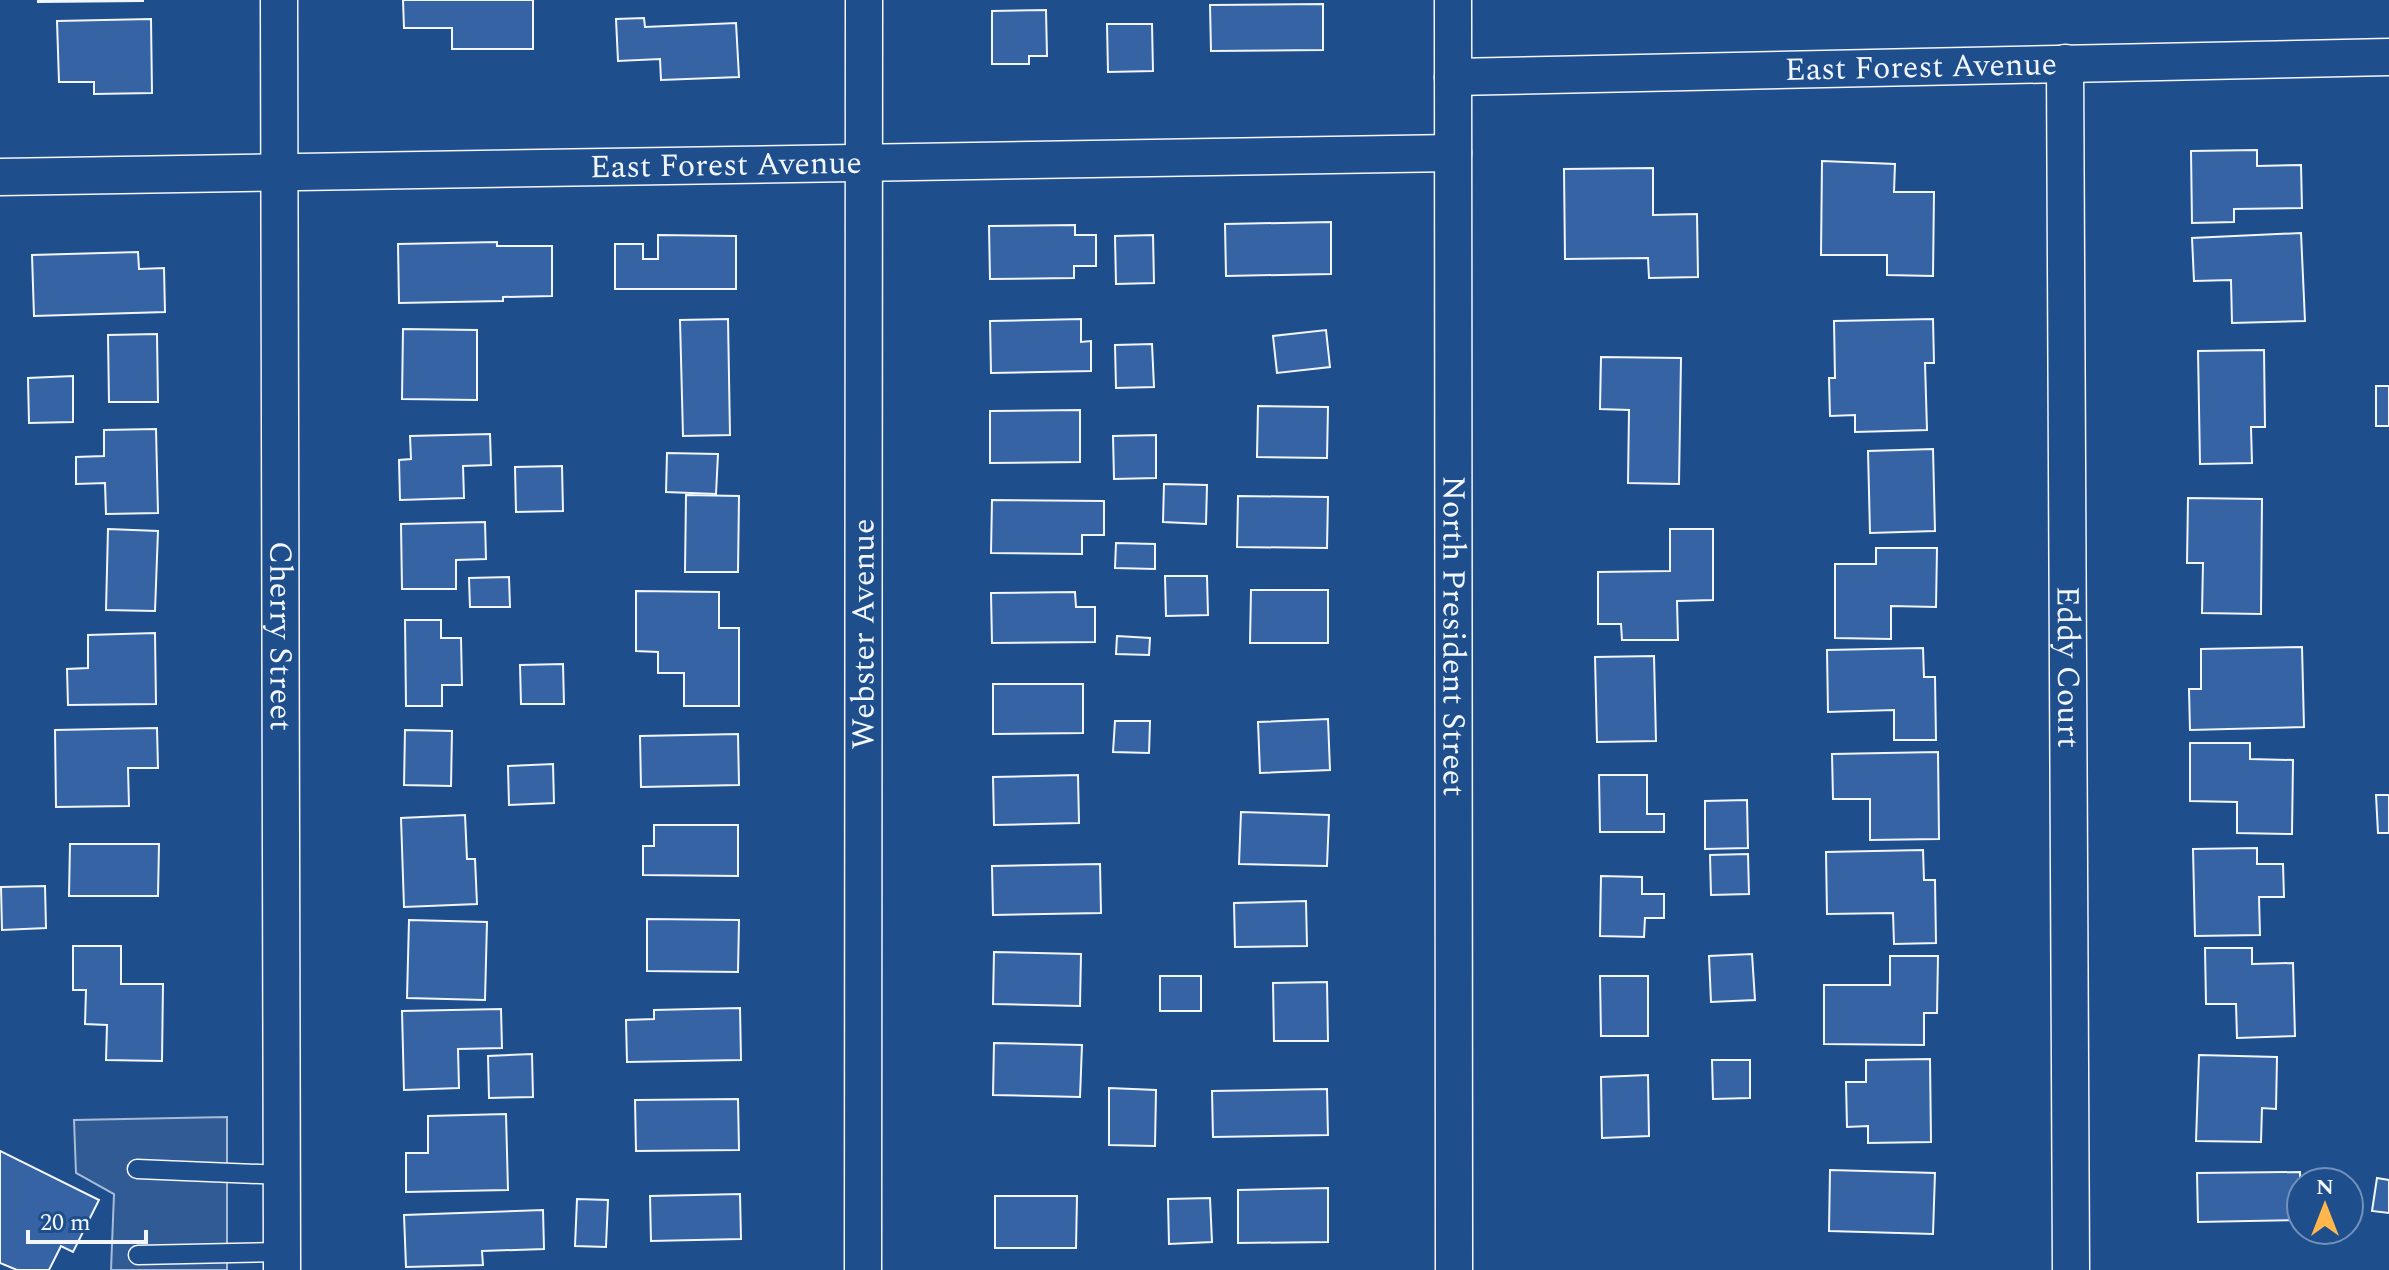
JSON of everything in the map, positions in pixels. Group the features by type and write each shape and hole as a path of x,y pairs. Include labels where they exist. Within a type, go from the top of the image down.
{"street":[{"name":"Cherry Street","path":"279,0 282,1261"},
{"name":"Webster Avenue","path":"863,1270 864,0"},
{"name":"North President Street","path":"1453,0 1454,1270"},
{"name":"East Forest Avenue","path":"1453,77 2389,57"},
{"name":"Eddy Court","path":"2065,63 2071,1270"},
{"name":"East Forest Avenue","path":"0,177 1453,153"}],"lane":[{"path":"137,1169 282,1175"},
{"path":"138,1255 282,1261"}],"shaded area":[{"path":"227,1117 227,1270 111,1270 114,1194 76,1173 74,1120"}],"building":[{"path":"143,0 143,1 38,2"},
{"path":"403,0 533,0 533,49 452,49 452,28 404,28"},
{"path":"1323,4 1323,50 1211,51 1210,5"},
{"path":"1046,10 1047,56 1029,56 1029,64 992,64 992,11"},
{"path":"644,18 645,27 736,23 739,77 661,80 660,59 618,61 616,19"},
{"path":"151,19 152,93 94,94 94,82 59,82 57,21"},
{"path":"1107,24 1152,24 1153,71 1108,72"},
{"path":"2257,150 2257,166 2301,165 2302,208 2234,209 2234,222 2192,223 2191,151"},
{"path":"1822,161 1895,164 1894,192 1934,192 1933,276 1887,275 1887,255 1821,255"},
{"path":"1653,168 1653,215 1697,214 1698,277 1649,278 1648,258 1565,259 1564,169"},
{"path":"1331,222 1331,274 1226,276 1225,224"},
{"path":"1075,225 1075,235 1096,235 1096,266 1074,266 1074,278 990,279 989,226"},
{"path":"2301,233 2305,321 2232,323 2231,280 2194,281 2192,238"},
{"path":"658,235 736,236 736,289 615,289 615,244 643,244 643,259 658,259"},
{"path":"1153,235 1154,283 1116,284 1115,236"},
{"path":"497,242 497,246 552,246 552,296 503,297 503,301 399,303 398,244"},
{"path":"138,252 139,269 164,268 165,312 34,316 32,255"},
{"path":"728,319 730,435 683,436 680,320"},
{"path":"1081,319 1081,342 1091,341 1091,371 991,373 990,321"},
{"path":"1933,319 1934,363 1925,363 1927,430 1855,432 1855,415 1830,416 1829,378 1835,378 1834,321"},
{"path":"403,329 477,330 477,400 402,399"},
{"path":"1326,330 1330,367 1277,373 1273,336"},
{"path":"157,334 158,402 109,402 108,335"},
{"path":"1152,344 1154,387 1116,388 1115,345"},
{"path":"2264,350 2265,427 2251,427 2252,463 2200,464 2198,351"},
{"path":"1601,357 1681,358 1679,484 1628,483 1629,410 1600,409"},
{"path":"73,376 73,422 29,423 28,378"},
{"path":"2376,386 2389,386 2389,426 2376,426"},
{"path":"1258,406 1328,407 1327,458 1257,457"},
{"path":"1080,410 1080,462 990,463 990,411"},
{"path":"156,429 158,513 106,514 105,483 76,484 76,457 104,456 104,430"},
{"path":"490,434 491,465 463,466 464,498 400,500 399,460 411,459 410,436"},
{"path":"1156,435 1156,478 1114,479 1113,436"},
{"path":"1933,449 1935,531 1870,533 1868,451"},
{"path":"667,453 718,454 716,494 666,492"},
{"path":"562,466 563,511 516,512 515,467"},
{"path":"1164,484 1207,485 1206,524 1163,522"},
{"path":"686,495 739,496 738,572 685,572"},
{"path":"1238,496 1328,497 1327,548 1237,547"},
{"path":"2188,498 2262,499 2261,614 2202,613 2203,563 2187,563"},
{"path":"992,500 1104,501 1104,535 1082,535 1082,554 991,553"},
{"path":"485,522 486,559 456,560 456,589 402,589 401,524"},
{"path":"108,529 158,531 155,611 106,610"},
{"path":"1670,529 1713,529 1713,600 1677,601 1678,640 1622,640 1621,624 1598,624 1598,572 1670,571"},
{"path":"1116,543 1155,544 1155,569 1115,568"},
{"path":"1876,548 1937,548 1936,607 1891,606 1891,639 1835,638 1835,564 1876,564"},
{"path":"1165,576 1207,576 1208,615 1166,616"},
{"path":"509,577 510,607 470,607 469,578"},
{"path":"1251,590 1328,590 1328,643 1250,643"},
{"path":"636,591 719,592 719,628 739,628 739,706 684,706 684,673 658,673 658,652 636,651"},
{"path":"1075,592 1076,607 1095,607 1095,642 992,643 991,593"},
{"path":"405,620 441,620 441,638 461,638 462,685 442,685 442,706 406,706"},
{"path":"155,633 156,704 68,705 67,669 88,668 88,635"},
{"path":"1117,636 1150,638 1149,655 1116,654"},
{"path":"2302,647 2304,727 2190,730 2189,689 2201,689 2201,649"},
{"path":"1923,648 1924,677 1935,677 1936,740 1894,740 1894,710 1828,712 1827,650"},
{"path":"1654,656 1656,741 1597,742 1595,657"},
{"path":"563,664 564,704 521,704 520,665"},
{"path":"993,684 1083,684 1083,733 993,734"},
{"path":"1328,719 1330,770 1260,773 1258,722"},
{"path":"1115,721 1150,721 1149,753 1113,752"},
{"path":"157,728 158,768 128,768 129,806 56,807 55,730"},
{"path":"405,730 452,731 451,786 404,785"},
{"path":"738,734 739,785 641,787 640,736"},
{"path":"2190,743 2250,743 2250,759 2293,760 2292,834 2237,833 2237,802 2190,801"},
{"path":"1938,752 1939,839 1870,840 1870,799 1833,799 1832,754"},
{"path":"553,764 554,803 509,805 508,766"},
{"path":"1078,775 1079,823 994,825 993,777"},
{"path":"1599,775 1647,775 1647,814 1664,814 1664,832 1600,832"},
{"path":"2376,795 2389,795 2389,833 2378,833"},
{"path":"1747,800 1748,848 1705,849 1705,801"},
{"path":"1241,812 1329,815 1327,866 1239,864"},
{"path":"465,815 467,859 475,859 477,904 404,907 401,818"},
{"path":"654,825 738,825 738,876 643,875 643,846 654,846"},
{"path":"70,844 159,844 158,896 69,896"},
{"path":"2257,848 2257,864 2283,864 2284,897 2259,897 2260,935 2195,936 2193,849"},
{"path":"1923,850 1924,880 1935,880 1936,943 1894,944 1893,913 1827,914 1826,852"},
{"path":"1748,854 1749,894 1711,895 1710,855"},
{"path":"1100,864 1101,913 993,915 992,866"},
{"path":"1601,876 1642,877 1642,894 1664,894 1664,918 1645,918 1644,937 1600,936"},
{"path":"45,886 46,928 2,930 1,887"},
{"path":"1306,901 1307,946 1235,947 1234,903"},
{"path":"647,919 739,920 738,972 647,971"},
{"path":"409,920 487,922 485,1000 407,998"},
{"path":"73,946 121,946 121,984 163,984 162,1061 106,1060 107,1025 85,1024 86,990 73,990"},
{"path":"2205,948 2252,948 2252,964 2293,963 2295,1036 2237,1038 2236,1004 2206,1004"},
{"path":"994,952 1081,954 1080,1006 993,1004"},
{"path":"1752,954 1755,1000 1711,1002 1709,956"},
{"path":"1890,956 1938,956 1937,1013 1924,1013 1924,1045 1824,1044 1824,985 1890,985"},
{"path":"1160,976 1201,976 1201,1011 1160,1011"},
{"path":"1600,976 1648,976 1648,1036 1601,1036"},
{"path":"1327,982 1328,1041 1274,1041 1273,983"},
{"path":"740,1008 741,1060 627,1062 626,1020 654,1019 654,1010"},
{"path":"501,1009 502,1048 458,1049 459,1088 404,1090 402,1011"},
{"path":"994,1043 1082,1045 1080,1097 993,1095"},
{"path":"532,1054 533,1097 489,1098 488,1056"},
{"path":"2199,1055 2277,1057 2276,1109 2262,1108 2261,1142 2196,1141"},
{"path":"1930,1059 1931,1142 1868,1143 1868,1126 1847,1127 1846,1082 1866,1082 1866,1060"},
{"path":"1712,1060 1750,1060 1750,1098 1713,1099"},
{"path":"1648,1075 1649,1136 1602,1138 1601,1077"},
{"path":"1109,1088 1156,1090 1155,1146 1109,1145"},
{"path":"1327,1089 1328,1135 1213,1137 1212,1091"},
{"path":"738,1099 739,1150 636,1151 635,1100"},
{"path":"506,1114 508,1190 406,1192 406,1153 428,1153 428,1116"},
{"path":"0,1151 99,1200 73,1252 61,1246 49,1270 17,1270 0,1263"},
{"path":"1830,1170 1935,1173 1933,1234 1829,1231"},
{"path":"2285,1172 2285,1220 2198,1222 2197,1173"},
{"path":"2377,1178 2389,1180 2389,1213 2372,1211"},
{"path":"1328,1188 1328,1242 1238,1243 1238,1190"},
{"path":"740,1194 741,1239 651,1241 650,1196"},
{"path":"995,1196 1077,1196 1076,1248 995,1248"},
{"path":"1210,1198 1212,1242 1169,1244 1168,1199"},
{"path":"577,1199 608,1200 606,1247 575,1246"},
{"path":"543,1210 544,1249 482,1251 483,1265 406,1267 404,1215"}]}
